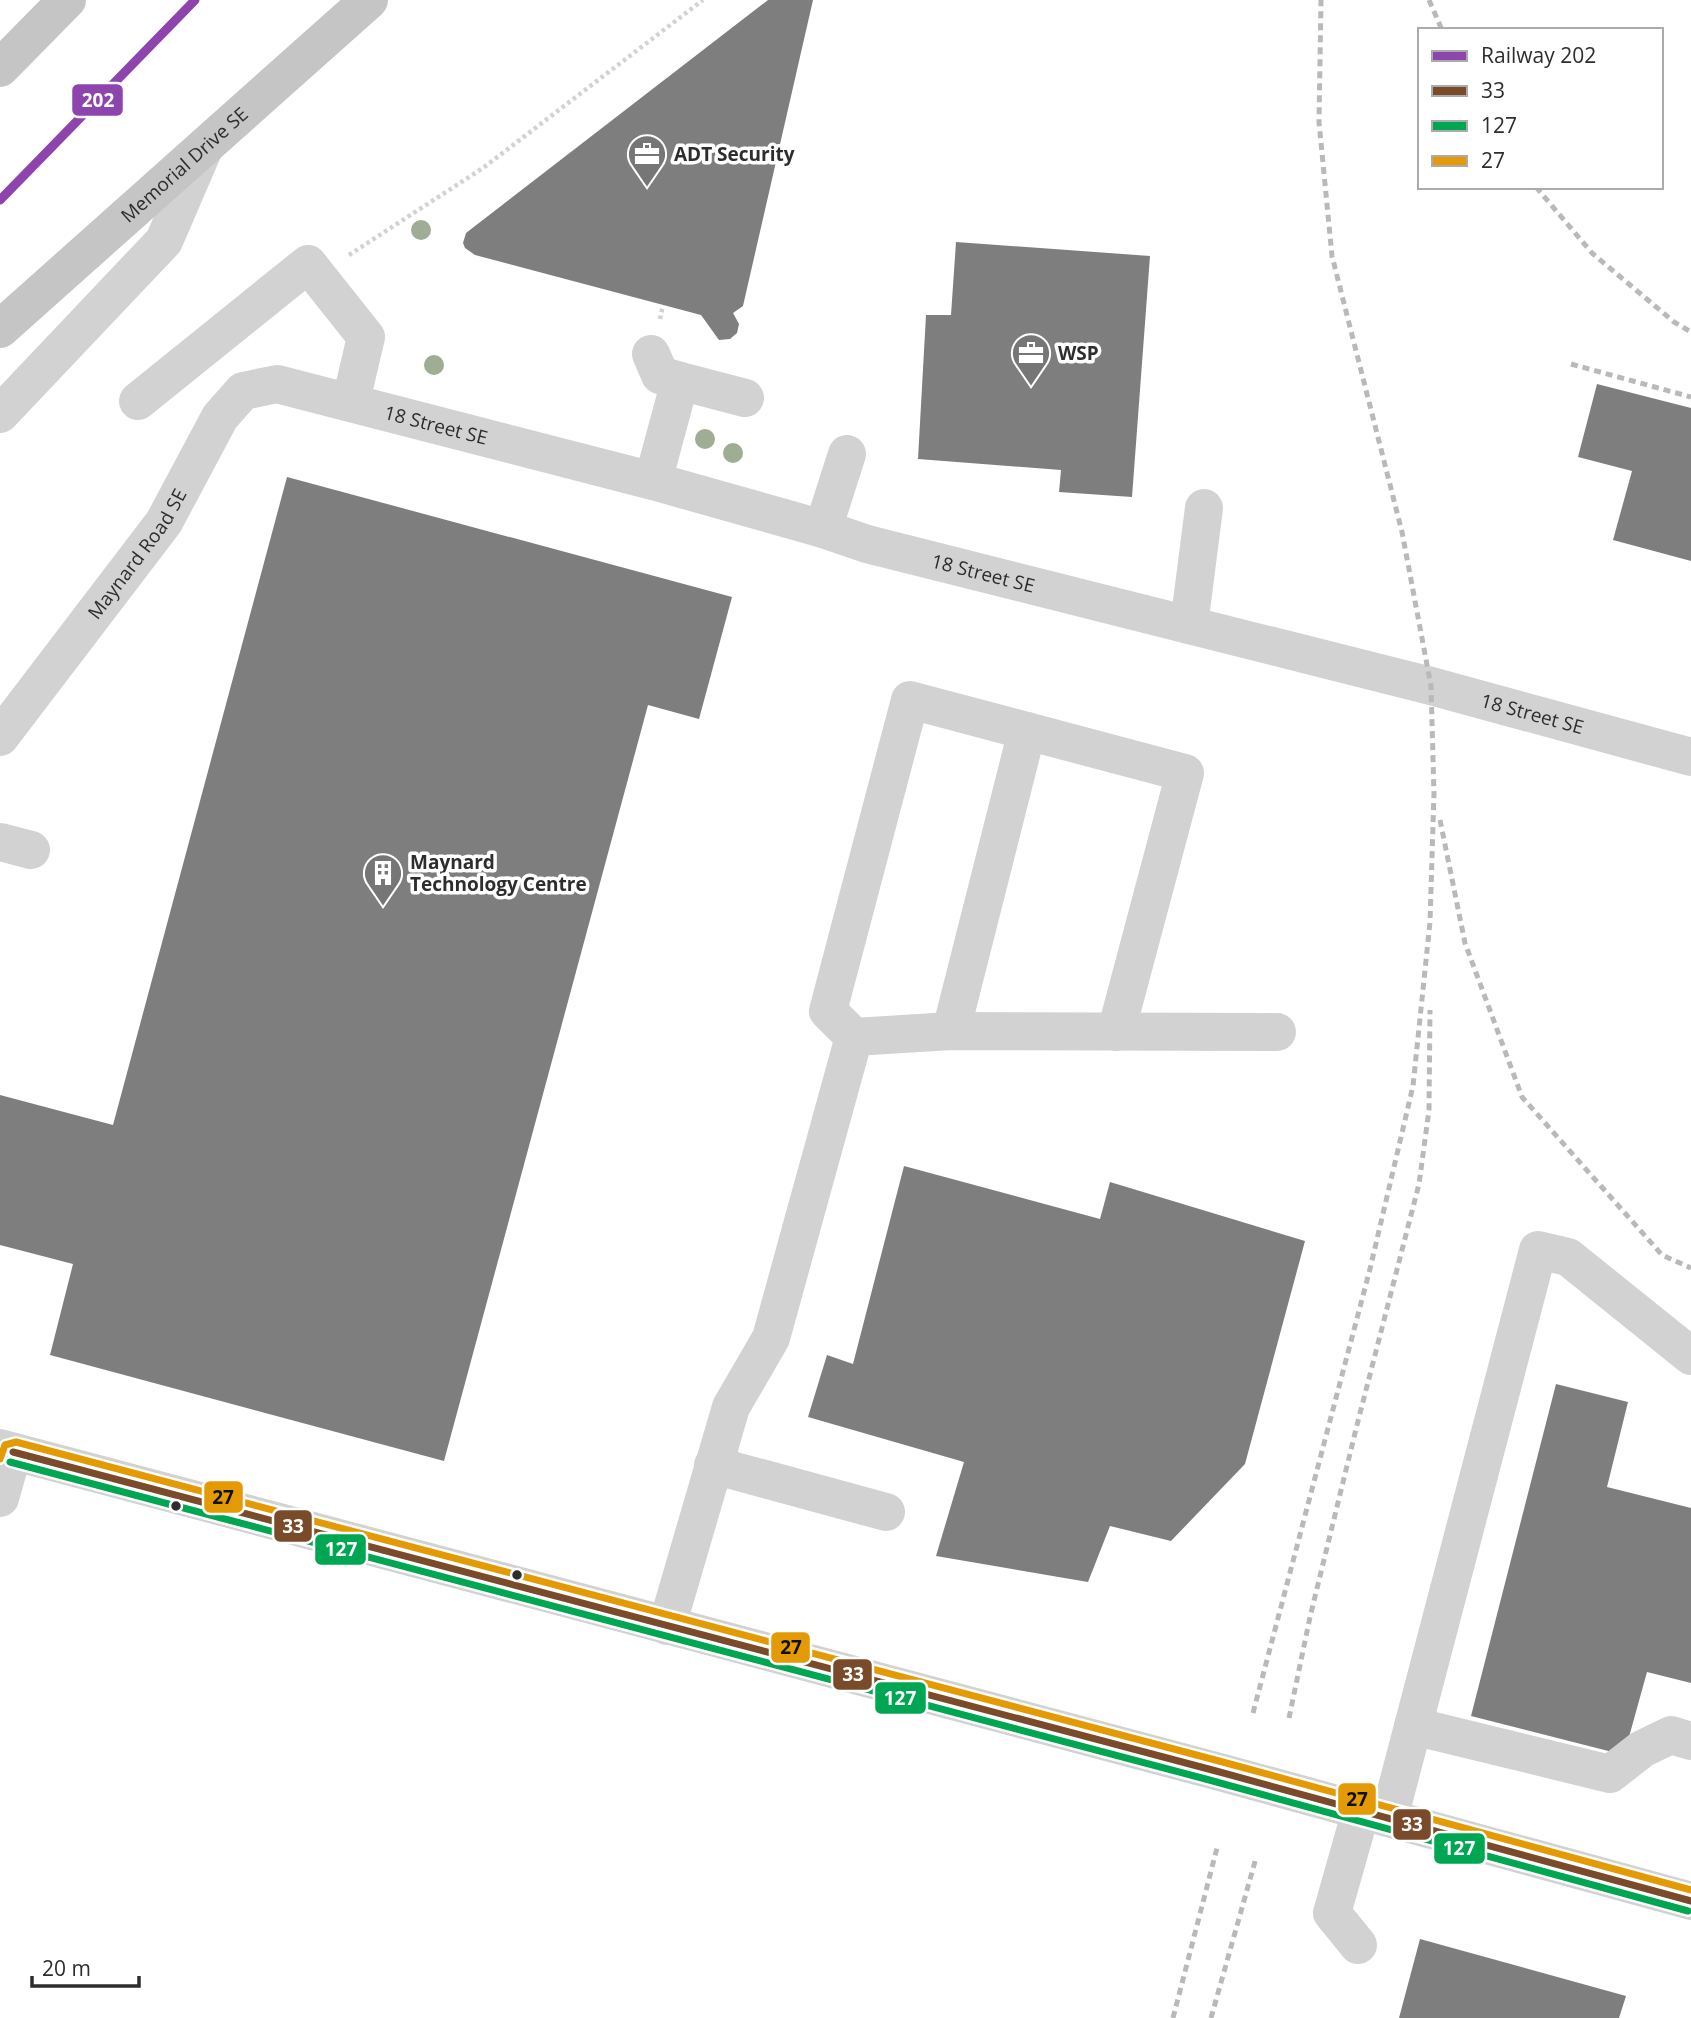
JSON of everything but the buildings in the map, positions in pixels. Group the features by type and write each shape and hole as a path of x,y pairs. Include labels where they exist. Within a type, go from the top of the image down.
{"main road":[{"path":"0,68 67,0"},
{"name":"Memorial Drive SE","path":"0,329 369,0"}],"street":[{"path":"0,414 164,241 204,148"},
{"path":"138,401 308,264 366,337 351,401"},
{"path":"651,354 660,375 745,398"},
{"path":"653,481 680,381"},
{"name":"18 Street SE","path":"277,384 653,481 867,544 1431,686 1691,757"},
{"name":"Maynard Road SE","path":"0,737 164,522 220,417 243,391 277,384"},
{"path":"823,529 847,454"},
{"path":"1189,625 1204,508"},
{"path":"1116,1032 1185,773 910,700 828,1011 854,1037 951,1031 1116,1032 1277,1032"},
{"path":"951,1031 1027,731"},
{"path":"667,1626 730,1407 771,1338 854,1037"},
{"path":"1358,1945 1332,1913 1413,1726 1538,1250 1568,1257 1691,1356"},
{"path":"0,1497 7,1450 1375,1814 1691,1901"},
{"path":"713,1465 886,1512"},
{"path":"1413,1726 1610,1774 1642,1749 1671,1735 1691,1741"}],"path":[{"path":"344,258 483,168 703,0"}],"railway":[{"path":"1253,1713 1370,1269 1413,1086 1430,922 1434,793 1431,686 1402,532 1332,256 1319,122 1321,0"},
{"path":"1429,0 1441,28"},
{"path":"1538,189 1592,253 1674,322 1691,332"},
{"path":"1571,364 1691,397"},
{"path":"1440,820 1465,943 1522,1097 1662,1255 1691,1268"},
{"path":"1289,1718 1310,1617 1419,1184 1429,1110 1430,1010"},
{"path":"1173,2018 1217,1848"},
{"path":"1211,2018 1256,1858"}],"rail line":[{"name":"202","path":"0,200 195,0"}],"transit line":[{"name":"27","path":"0,1459 5,1445 16,1442 1219,1761 1691,1890"},
{"name":"33","path":"13,1452 1216,1771 1691,1901"},
{"name":"127","path":"10,1462 1213,1781 1688,1911"}],"place":[{"name":"ADT Security","path":"647,188"},
{"name":"WSP","path":"1031,387"},
{"name":"Maynard Technology Centre","path":"383,907"}]}
